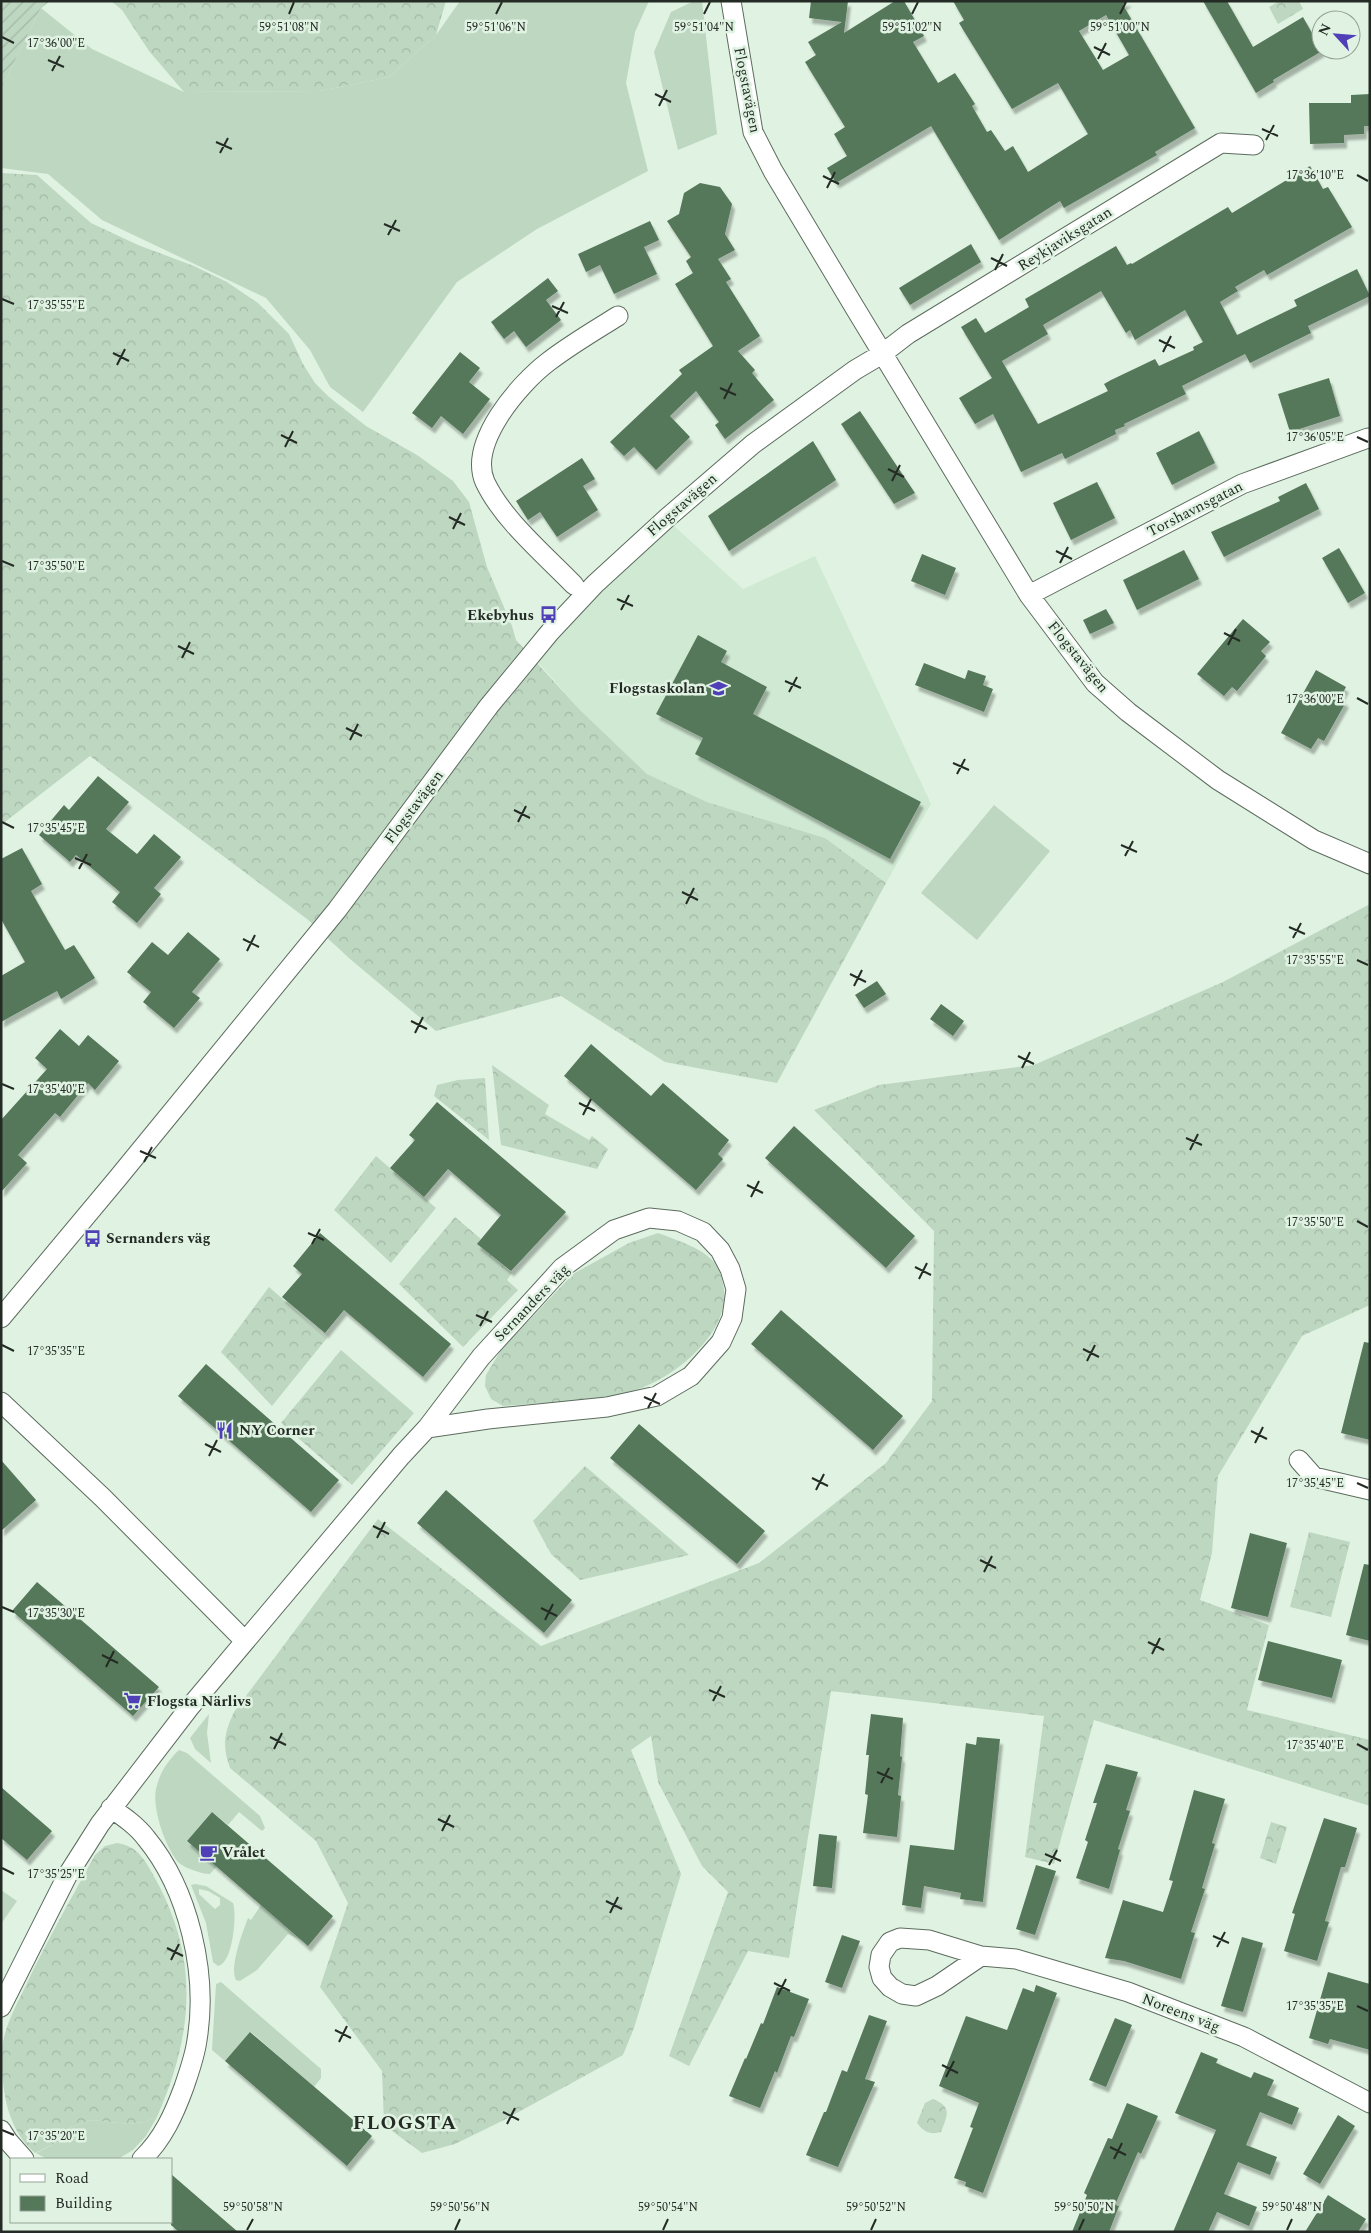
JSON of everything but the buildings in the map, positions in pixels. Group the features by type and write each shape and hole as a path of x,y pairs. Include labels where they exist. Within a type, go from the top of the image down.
{"street":[{"name":"Flogstavägen","path":"731,1 753,132 778,180 1029,595 1095,683 1128,712 1226,785 1314,840 1370,864"},
{"name":"Reykjaviksgatan","path":"882,354 908,334 1221,143 1254,145"},
{"path":"574,585 507,516 485,481 482,453 493,424 516,393 546,363 618,316"},
{"name":"Flogstavägen","path":"1,1318 337,910 489,706 550,632 595,584 666,518 752,444 856,370 882,354"},
{"name":"Torshavnsgatan","path":"1029,595 1242,484 1368,438"},
{"name":"Sernanders väg","path":"1,2007 67,1876 111,1808 245,1641 401,1456 427,1428 481,1357 562,1268 614,1230 649,1218 678,1221 703,1232 720,1250 730,1269 736,1289 732,1318 721,1342 691,1376 657,1396 607,1407 488,1419 427,1428"},
{"path":"1,1402 103,1498 245,1641"},
{"path":"1299,1460 1314,1478 1370,1490"},
{"path":"111,1808 133,1823 147,1838 167,1871 186,1913 194,1941 200,1974 201,2005 197,2041 189,2072 169,2123 157,2144 143,2158"},
{"name":"Noreens väg","path":"981,1956 937,1986 916,1996 902,1994 890,1987 882,1978 879,1968 881,1955 890,1942 900,1938 929,1940 981,1956 1016,1959 1128,1992 1244,2037 1370,2103"},
{"path":"1,2130 23,2158"}],"shaded area":[{"name":"Flogstaskolan","path":"672,524 743,589 815,556 931,804 886,883 825,838 707,802 647,774 579,709 537,661 601,590"}],"green space":[{"path":"1,1 50,1 41,8 1,89"},
{"path":"111,1 446,1 436,35 389,77 320,91 184,92 149,51 122,10"},
{"path":"460,1 649,1 635,32 626,83 648,171 537,229 457,282 363,412 330,387 310,350 266,298 102,220 48,174 1,168 1,89 41,8 92,49 184,92 320,91 389,77 436,35"},
{"path":"694,1 702,1 717,134 678,150 654,52 671,12"},
{"path":"1279,1 1299,1 1303,9 1278,24 1269,7"},
{"path":"2,173 37,175 91,223 138,245 194,266 227,282 258,303 289,334 303,364 315,383 329,397 366,426 417,455 453,481 469,502 487,567 516,640 579,709 647,774 707,802 825,838 886,883 777,1083 665,1062 561,996 436,1031 350,959 307,919 90,756 1,825"},
{"path":"994,805 1050,851 977,940 921,893"},
{"path":"1370,904 1370,1305 1302,1336 1218,1476 1212,1553 1200,1600 1269,1625 1247,1710 1370,1740 1370,1806 1094,1720 1054,1864 1025,1857 1044,1716 831,1691 789,1958 748,1951 689,2066 669,2056 728,1892 702,1866 658,1782 651,1736 631,1750 681,1874 634,2028 623,2055 504,2120 455,2144 422,2153 384,2125 382,2071 320,1987 348,1903 316,1841 230,1768 225,1746 226,1733 234,1712 378,1519 541,1646 759,1563 886,1463 932,1401 934,1231 814,1110 879,1085 1034,1065 1223,982"},
{"path":"492,1065 549,1105 545,1114 589,1140 592,1136 608,1149 597,1169 501,1145"},
{"path":"485,1078 489,1140 434,1096 437,1085 458,1080"},
{"path":"376,1156 436,1208 391,1263 334,1210"},
{"path":"455,1217 481,1239 477,1244 512,1273 507,1280 518,1290 463,1347 399,1284"},
{"path":"658,1233 686,1244 706,1255 716,1265 723,1284 724,1300 713,1332 689,1359 675,1370 646,1386 613,1396 576,1401 503,1406 491,1399 485,1386 486,1375 501,1350 573,1274 629,1243"},
{"path":"269,1287 327,1338 272,1406 221,1352"},
{"path":"341,1350 414,1413 352,1485 281,1423"},
{"path":"585,1466 689,1555 580,1580 551,1554 533,1521"},
{"path":"1309,1532 1350,1542 1331,1617 1290,1607"},
{"path":"209,1714 207,1733 211,1763 195,1749 190,1738"},
{"path":"179,1750 187,1753 260,1816 265,1828 262,1831 239,1812 228,1825 212,1812 187,1841 217,1866 210,1874 193,1870 178,1862 164,1837 158,1817 155,1797 157,1783 171,1758"},
{"path":"1271,1822 1287,1827 1276,1864 1260,1858"},
{"path":"117,1843 136,1851 145,1861 170,1910 180,1940 185,1969 186,1998 184,2027 178,2057 157,2117 144,2122 128,2124 91,2120 70,2128 62,2140 35,2153 16,2130 6,2102 2,2072 5,2034 13,2012 35,1967 95,1855 105,1846"},
{"path":"191,1885 206,1886 233,1903 233,1938 227,1957 218,1966 213,1962 206,1923","holes":["199,1889 208,1891 220,1898 220,1905 215,1909 199,1894"]},
{"path":"1,1890 17,1901 1,1924"},
{"path":"261,1905 301,1940 288,1934 257,1970 240,1981 236,1980 234,1974 235,1959 243,1931 248,1918 251,1920"},
{"path":"221,1982 321,2069 321,2078 314,2087 251,2032 225,2061 212,2050 216,1984"},
{"path":"933,2099 944,2105 947,2112 941,2132 930,2133 922,2129 917,2123 925,2103"},
{"path":"157,2117 146,2136 133,2150 120,2158 45,2158 36,2153 62,2140 70,2128 91,2120 128,2124 144,2122"}],"place":[{"name":"Ekebyhus","path":"548,615"},
{"name":"Flogstaskolan","path":"719,688"},
{"name":"Sernanders väg","path":"92,1238"},
{"name":"NY Corner","path":"225,1430"},
{"name":"Flogsta Närlivs","path":"133,1701"},
{"name":"Vrålet","path":"208,1852"}],"district":[{"name":"FLOGSTA","path":"405,2123"}]}
